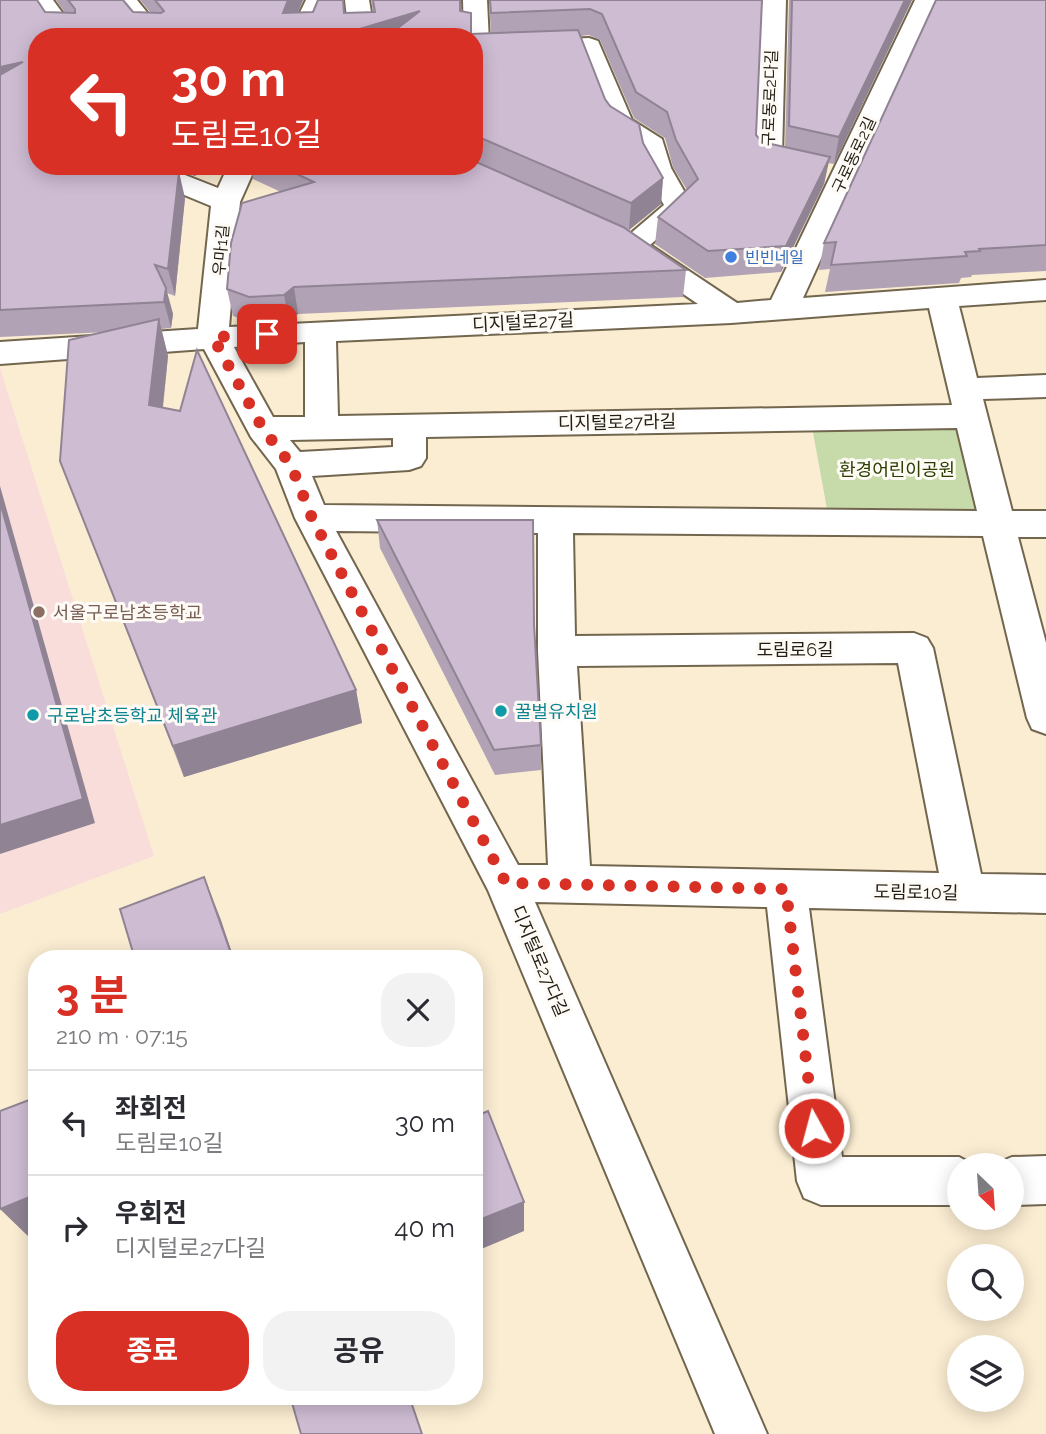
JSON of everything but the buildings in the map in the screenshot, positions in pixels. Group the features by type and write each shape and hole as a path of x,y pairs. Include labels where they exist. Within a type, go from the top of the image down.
{"street":[{"path":"40,0 61,28"},
{"path":"124,0 147,28"},
{"path":"305,28 318,0"},
{"path":"358,0 361,28"},
{"path":"475,0 475,28"},
{"name":"구로동로2다길","path":"774,0 768,160 844,177"},
{"name":"구로동로2길","path":"782,310 927,0"},
{"path":"483,50 589,46 620,124 652,145 656,168 679,207 619,239 730,313"},
{"path":"170,175 174,181 226,202"},
{"name":"우마1길","path":"213,337 226,202 238,175"},
{"name":"디지털로27길","path":"0,353 320,331 782,310 942,300 1046,290"},
{"path":"942,300 1045,707"},
{"path":"320,331 322,427"},
{"name":"디지털로27다길","path":"213,337 263,429 291,465 312,518 506,883 741,1434"},
{"path":"968,402 1046,386"},
{"name":"디지털로27라길","path":"263,429 410,426 968,402"},
{"path":"291,465 409,458 410,426"},
{"path":"312,518 1046,524"},
{"path":"555,520 557,651 570,884"},
{"name":"도림로6길","path":"557,651 914,648 964,893"},
{"name":"도림로10길","path":"506,883 1046,894"},
{"path":"786,889 821,1181 947,1181"},
{"path":"1024,1181 1046,1180"}],"shaded area":[{"name":"서울구로남초등학교","path":"0,368 154,856 0,914"}],"green space":[{"name":"환경어린이공원","path":"962,424 982,512 828,514 812,427"}],"place":[{"name":"빈빈네일","path":"731,257"},
{"name":"서울구로남초등학교","path":"39,612"},
{"name":"꿀벌유치원","path":"501,711"},
{"name":"구로남초등학교 체육관","path":"33,715"}],"route":[{"path":"267,334 213,337 263,429 291,465 312,518 506,883 786,889 814,1128"}]}
